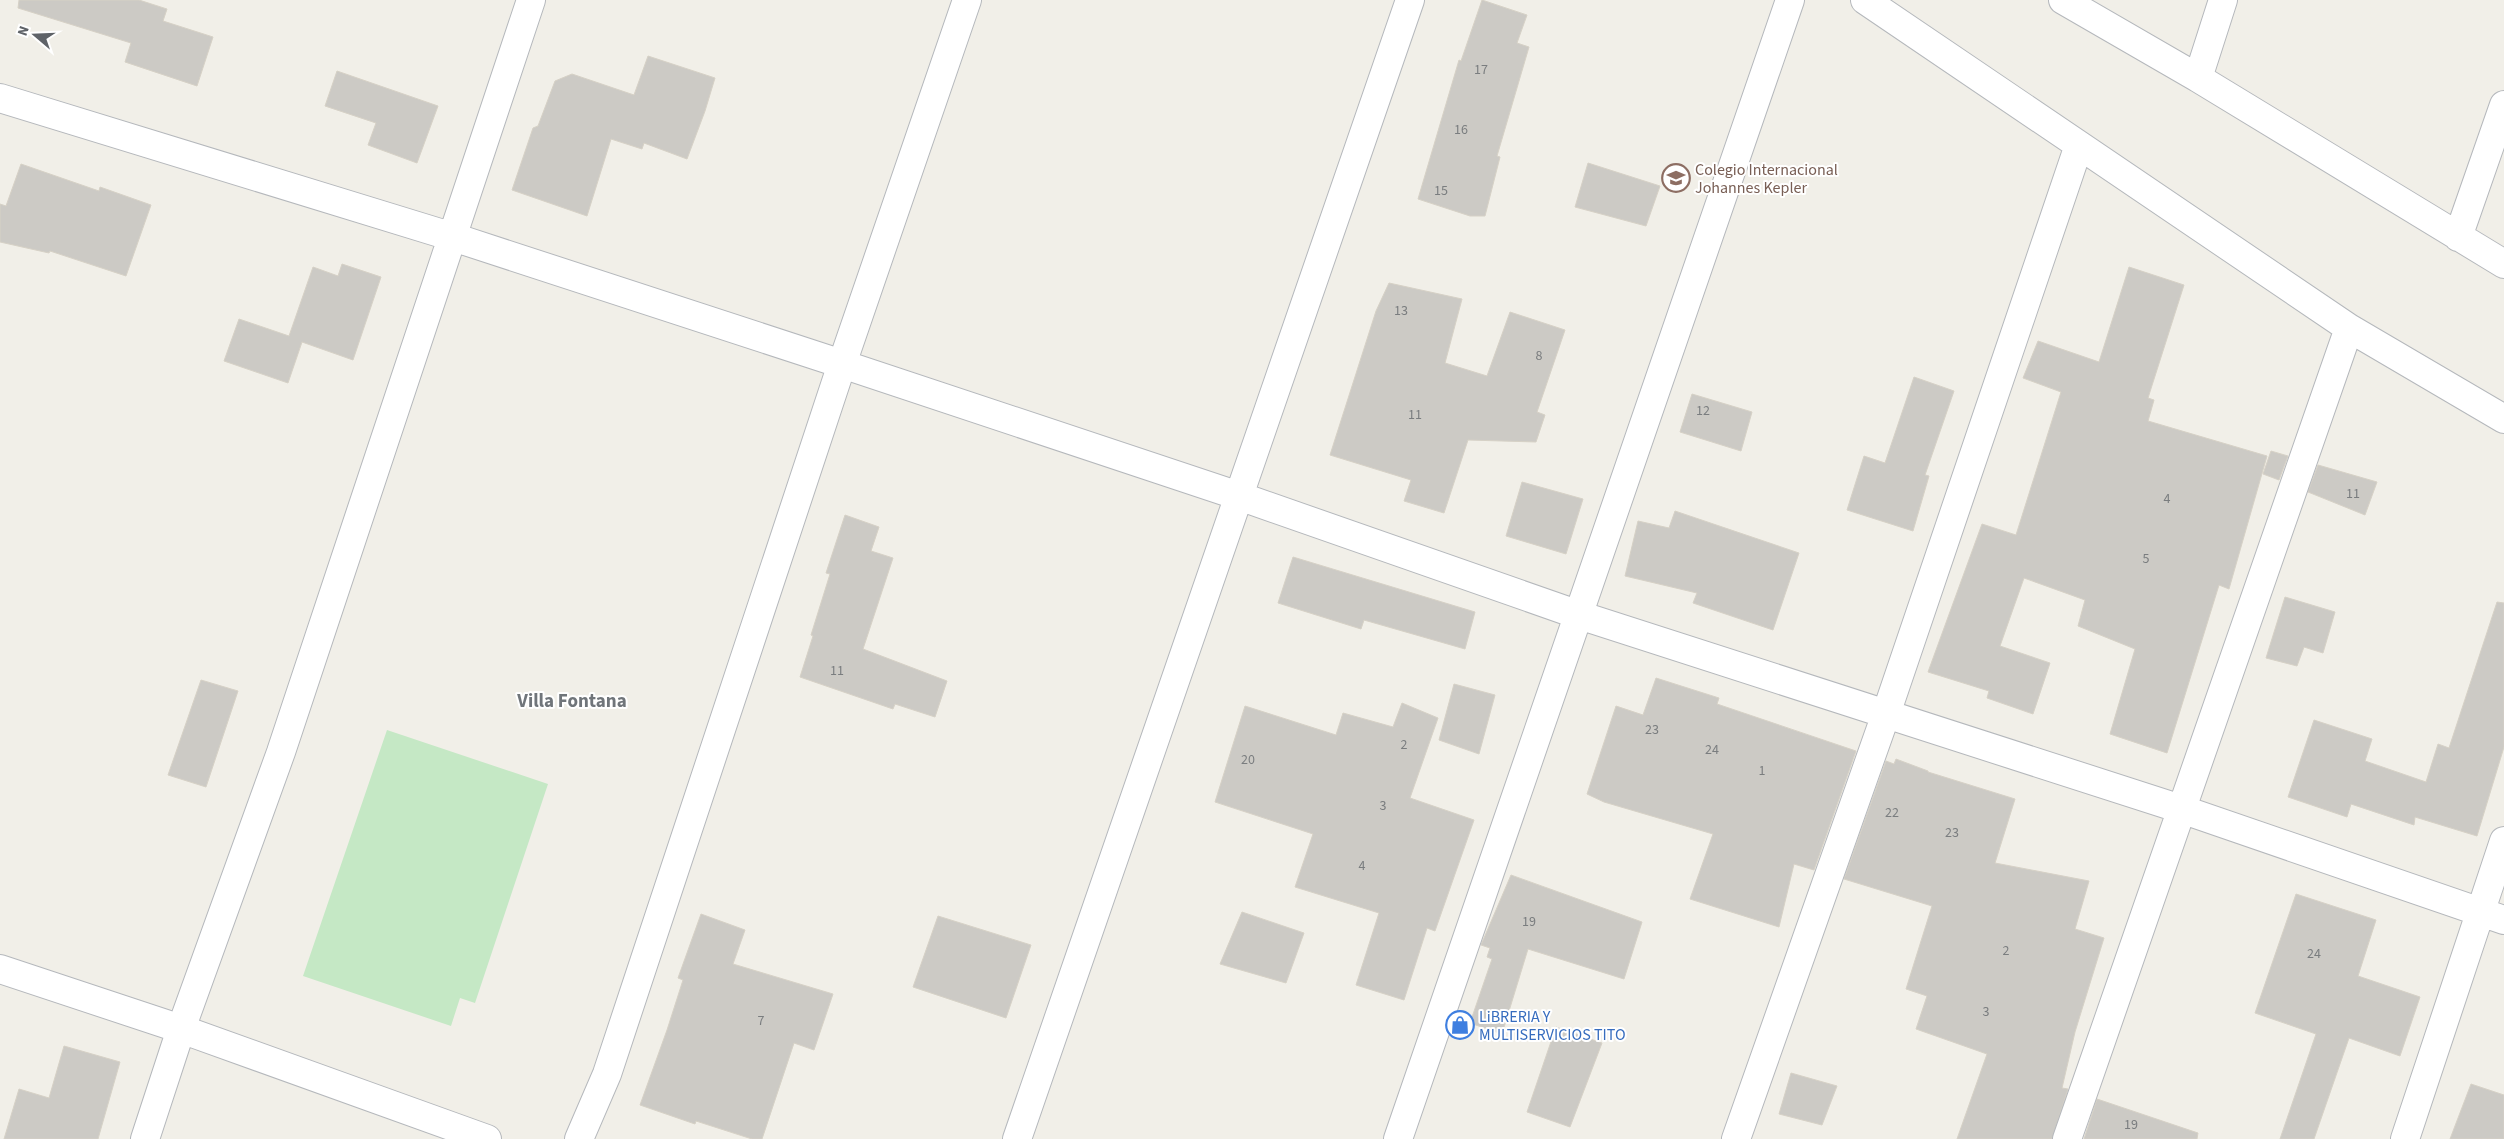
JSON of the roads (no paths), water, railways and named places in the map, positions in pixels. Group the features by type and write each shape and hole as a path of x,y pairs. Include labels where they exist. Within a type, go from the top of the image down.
{"street":[{"path":"145,1139 181,1029 281,752 531,0"},
{"path":"579,1139 607,1074 842,364 967,0"},
{"path":"1017,1139 1410,0"},
{"path":"1398,1139 1790,0"},
{"path":"1865,0 2349,328 2504,419"},
{"path":"2063,0 2198,78 2504,264"},
{"path":"2198,78 2223,0"},
{"path":"0,98 453,237 842,364 1239,496 1579,615 2181,809 2492,916"},
{"path":"2458,237 2504,105"},
{"path":"1736,1139 1886,714 2079,145"},
{"path":"2067,1139 2349,328"},
{"path":"2405,1139 2492,916 2504,841"},
{"path":"0,969 181,1029 487,1139"}],"place":[{"name":"Colegio Internacional Johannes Kepler","path":"1676,178"},
{"name":"LiBRERIA Y MULTISERVICIOS TITO","path":"1460,1025"}],"district":[{"name":"Villa Fontana","path":"572,700"}]}
